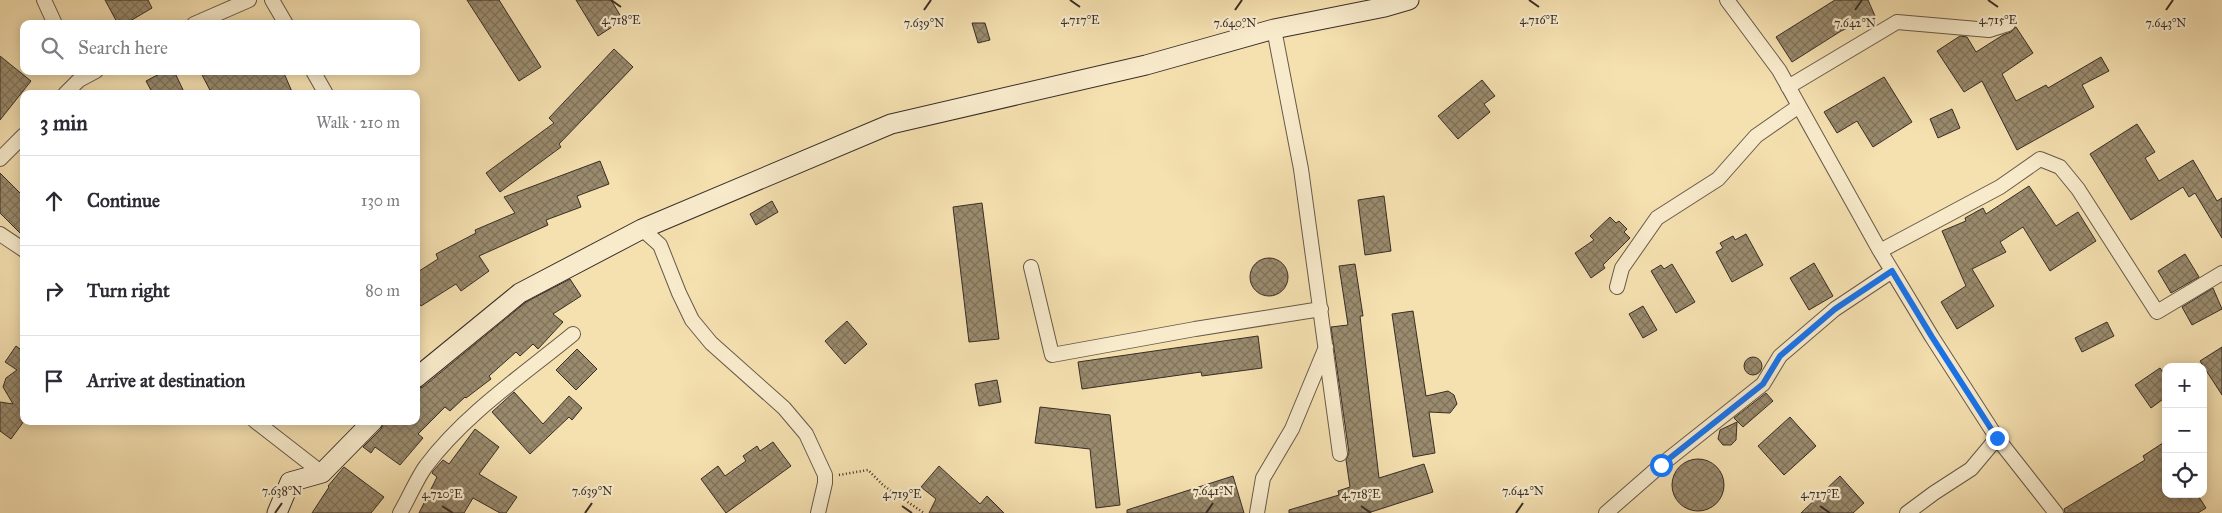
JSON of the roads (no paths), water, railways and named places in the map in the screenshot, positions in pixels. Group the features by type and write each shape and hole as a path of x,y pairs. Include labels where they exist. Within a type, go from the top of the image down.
{"street":[{"path":"44,0 53,20"},
{"path":"203,20 249,0"},
{"path":"272,0 284,20"},
{"path":"420,375 520,293 642,229 891,124 1146,65 1274,28 1385,7 1409,0"},
{"path":"1727,0 1779,70 1880,251 1932,337 1997,438 2056,513"},
{"path":"1788,87 1897,22 1989,30 2008,24"},
{"path":"1274,28 1301,169 1340,454"},
{"path":"316,75 324,90"},
{"path":"68,90 77,76"},
{"path":"1617,287 1622,268 1657,218 1718,178 1756,136 1799,106"},
{"path":"0,159 20,139"},
{"path":"1880,251 2000,187 2040,159 2060,167 2078,189 2157,312 2222,273"},
{"path":"642,229 660,245 692,320 711,343 777,402 806,434 825,475 826,484 818,513"},
{"path":"0,234 20,247"},
{"path":"1031,267 1052,355 1195,328 1321,308"},
{"path":"1606,513 1661,465 1763,384 1780,356 1835,309 1892,271"},
{"path":"400,513 425,467 448,440 473,416 573,334"},
{"path":"1256,513 1263,478 1292,429 1326,346"},
{"path":"260,425 322,473"},
{"path":"277,513 290,482 322,473 369,425"},
{"path":"1907,513 1971,469 1997,438"}]}
